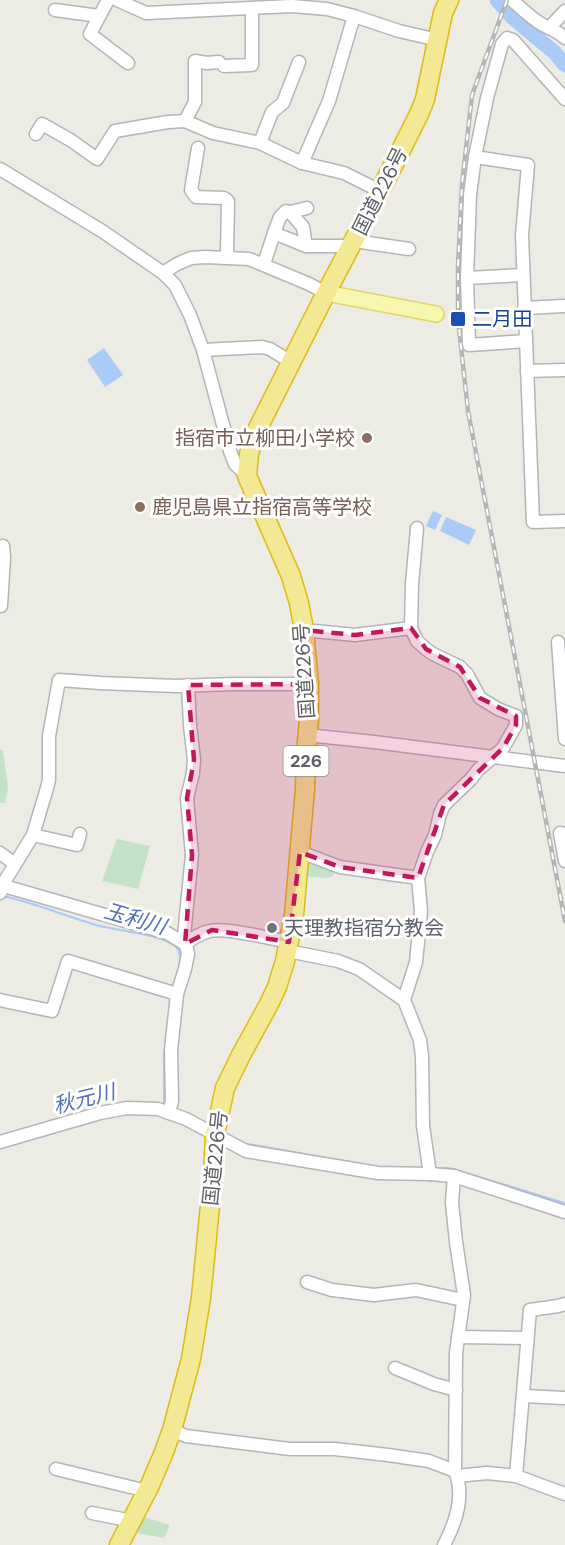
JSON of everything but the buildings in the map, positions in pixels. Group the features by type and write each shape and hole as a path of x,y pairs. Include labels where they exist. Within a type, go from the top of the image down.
{"highway":[{"name":"国道226号","path":"119,1545 147,1491 172,1430 191,1359 201,1298 215,1134 225,1088 277,987 294,915 308,735 309,684 304,630 291,576 247,476 249,454 256,432 291,362 420,112 425,99 443,13 449,0"}],"main road":[{"path":"326,293 436,314"}],"street":[{"path":"108,0 90,34 128,63"},
{"path":"117,0 146,12 252,8 292,3 327,9 399,31 438,40"},
{"path":"513,0 528,15 565,38"},
{"path":"185,121 195,102 195,61 252,65 252,8"},
{"path":"55,10 99,16"},
{"path":"549,28 565,11"},
{"path":"302,163 329,101 354,16"},
{"path":"526,341 469,345 467,278 470,195 475,156 487,98 502,44 507,38 513,40 565,99"},
{"path":"260,143 272,112 283,103 299,62"},
{"path":"36,134 42,124 97,159 115,131 185,121 213,133 260,143 302,163 344,172 380,191"},
{"path":"198,148 191,190 196,197 224,198 228,201 227,252 229,258"},
{"path":"475,156 528,165 522,235 533,522 565,521"},
{"path":"0,169 102,231 163,273 175,285 190,315 203,350 230,451 235,464 247,476"},
{"path":"264,264 280,217 286,211 307,208"},
{"path":"290,212 303,227 306,246"},
{"path":"274,233 306,246 353,243 409,249"},
{"path":"163,273 191,258 249,259 326,293"},
{"path":"467,278 523,275"},
{"path":"524,308 565,306"},
{"path":"203,350 262,347 270,349 291,362"},
{"path":"527,371 565,370"},
{"path":"404,1000 416,962 422,911 418,878 440,814 444,805 502,748 516,725 516,716 480,698 467,674 460,667 426,649 417,641 411,628 417,528"},
{"path":"0,606 3,546"},
{"path":"304,630 355,635 411,628"},
{"path":"558,642 565,739"},
{"path":"185,944 167,933 2,890 6,879 33,835 48,788 49,736 59,680 176,686 309,684"},
{"path":"170,1108 175,993 185,969 188,954 184,935 192,855 188,798 194,760 188,685"},
{"path":"308,735 565,766"},
{"path":"565,834 560,833 565,861"},
{"path":"33,835 77,845 80,834"},
{"path":"300,852 340,867 418,878"},
{"path":"0,853 15,864"},
{"path":"185,944 212,930 288,946 359,969 404,1000 420,1040 424,1144 430,1174"},
{"path":"0,1000 52,1011 68,961 175,993"},
{"path":"0,1142 100,1113 127,1108 170,1108 246,1151 378,1173 454,1176 565,1212"},
{"path":"444,1545 459,1507 456,1474 456,1353 464,1295 452,1203 454,1176"},
{"path":"307,1282 332,1290 374,1295 416,1290 463,1300"},
{"path":"516,1476 530,1310 565,1304"},
{"path":"458,1337 527,1338"},
{"path":"395,1368 434,1384 456,1390"},
{"path":"523,1396 565,1398"},
{"path":"172,1430 186,1436 290,1449 343,1450 429,1461 456,1474 487,1473 516,1476 565,1494"},
{"path":"56,1469 147,1491"},
{"path":"92,1513 132,1521"}],"highlighted area":[{"path":"411,628 426,649 460,667 480,698 516,716 516,725 503,748 444,805 418,878 340,867 300,852 289,942 212,930 185,944 192,855 187,798 194,760 188,685 309,684 304,630 355,635"}],"green space":[{"path":"0,750 3,750 8,787 5,803 0,803"},
{"path":"117,839 150,846 138,889 102,881"},
{"path":"304,857 335,867 333,876 326,878 303,876"},
{"path":"141,1516 170,1525 164,1538 134,1531"}],"water":[{"path":"104,348 123,375 105,387 87,360"},
{"path":"433,511 442,515 435,530 426,526"},
{"path":"446,517 476,530 469,545 440,531"}],"waterway":[{"path":"497,0 513,18 554,52 565,65"},
{"name":"玉利川","path":"3,896 100,926 139,933 168,942 177,948 181,963"},
{"name":"玉利川","path":"164,1106 164,1055 167,1033"},
{"name":"秋元川","path":"248,1144 372,1166"},
{"name":"秋元川","path":"435,1168 449,1168 565,1203"}],"railway":[{"path":"507,0 472,95 462,184 458,319 468,411 565,921"}],"place":[{"name":"二月田","path":"458,319"},
{"name":"指宿市立柳田小学校","path":"367,438"},
{"name":"鹿児島県立指宿高等学校","path":"140,507"},
{"name":"天理教指宿分教会","path":"272,928"}]}
